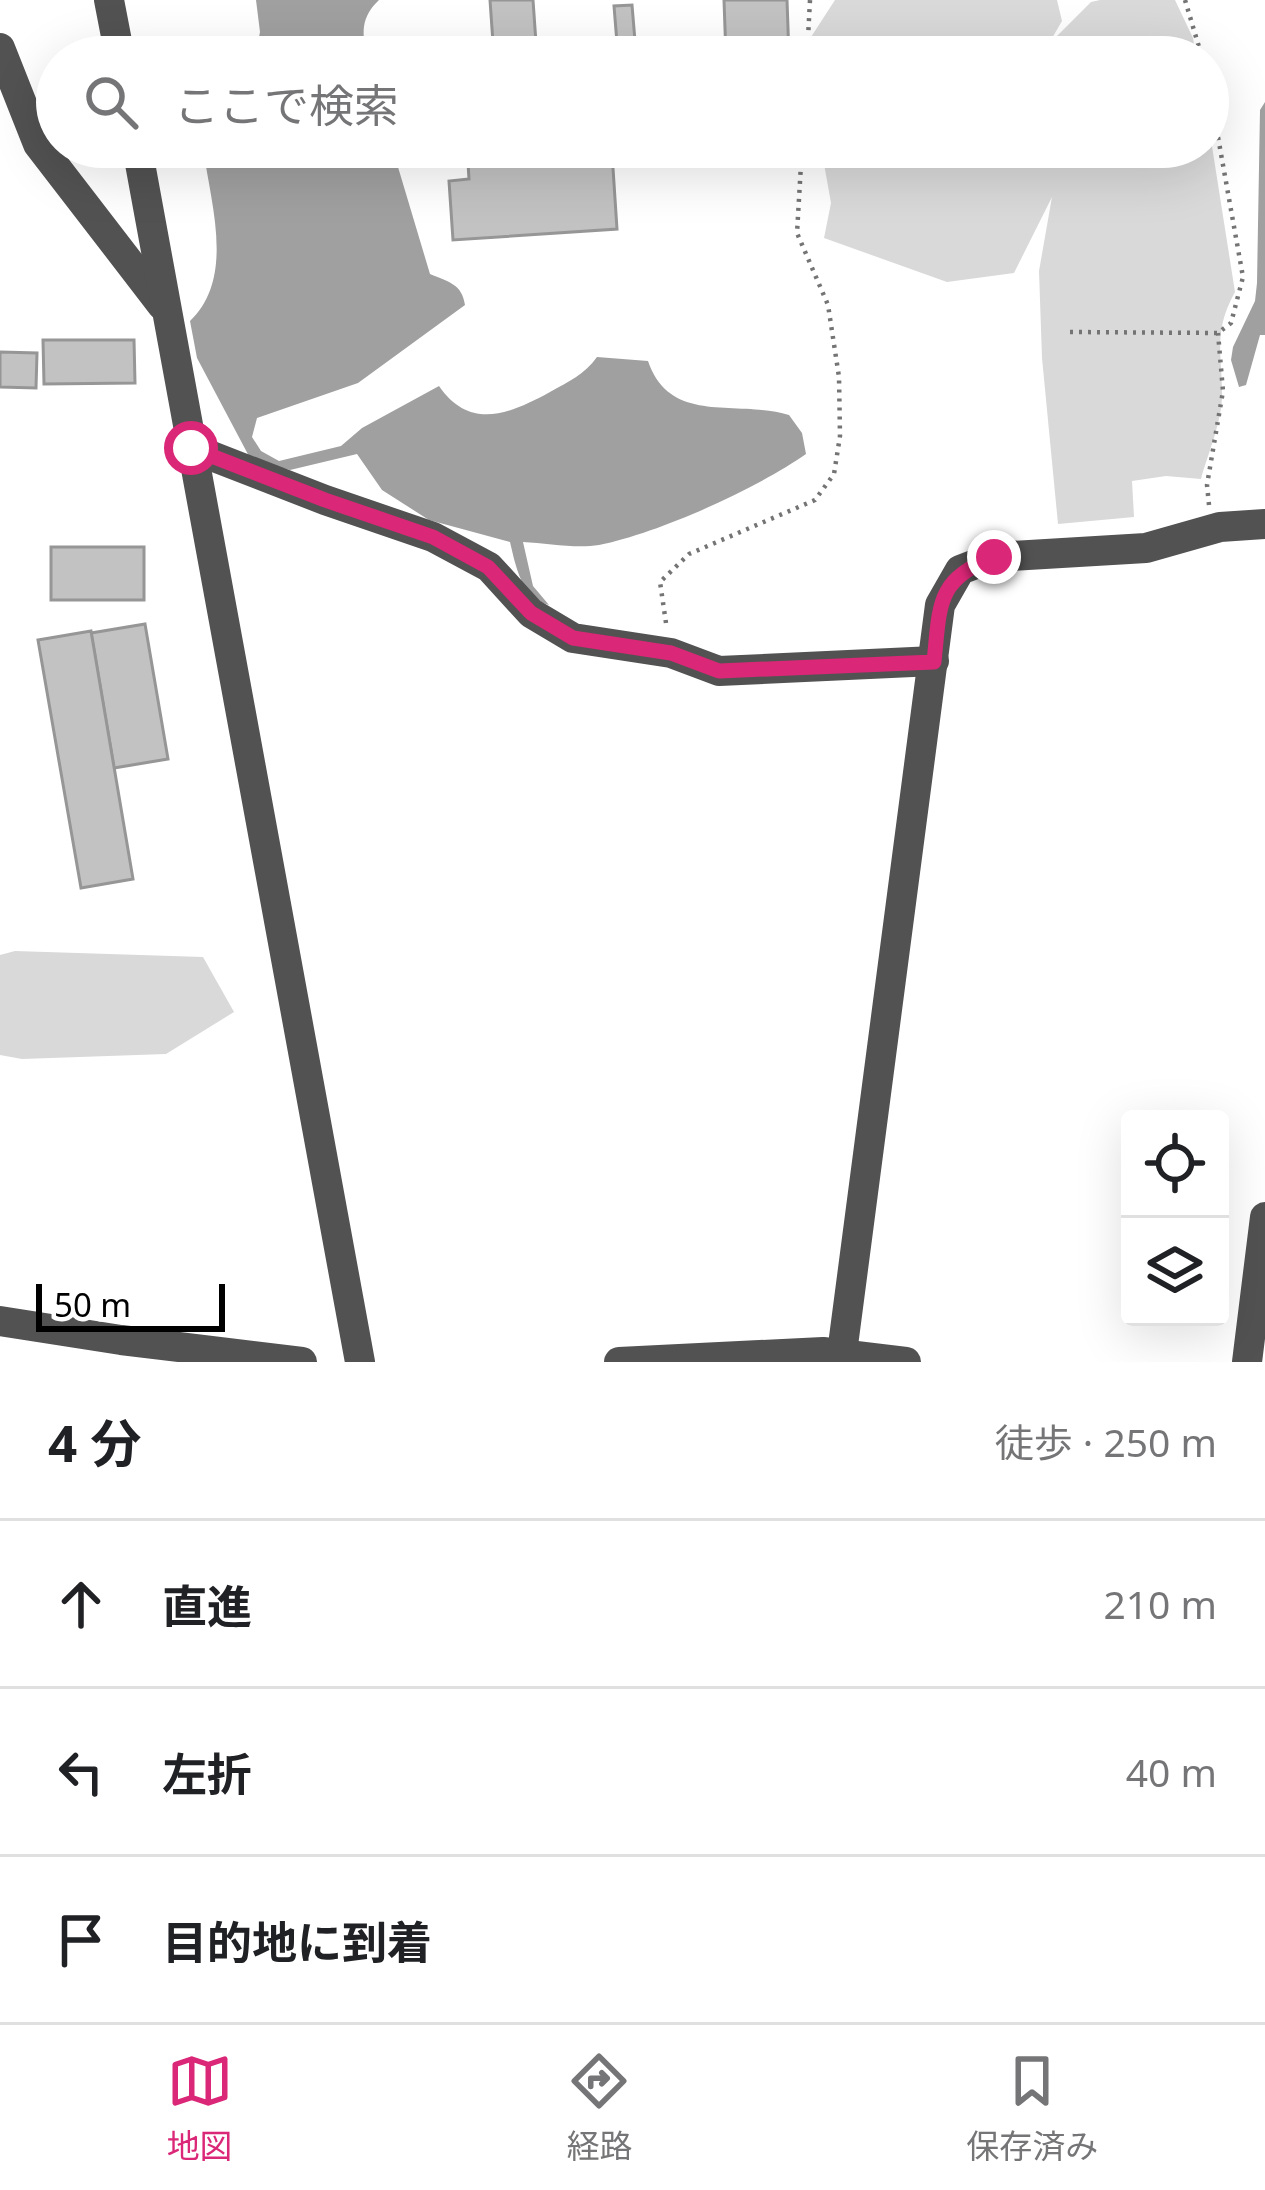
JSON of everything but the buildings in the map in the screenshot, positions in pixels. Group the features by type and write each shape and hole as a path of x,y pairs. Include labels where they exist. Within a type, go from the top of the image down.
{"street":[{"path":"109,0 116,36"},
{"path":"0,48 36,139"},
{"path":"57,168 167,311"},
{"path":"141,168 360,1362"},
{"path":"191,448 433,537 488,567 531,613 573,638 671,653 719,671 934,662"},
{"path":"829,1356 940,605 960,570 994,557 1146,548 1212,530 1265,524"},
{"path":"1246,1362 1265,1217"},
{"path":"0,1321 302,1362"},
{"path":"619,1362 829,1356 906,1362"}],"path":[{"path":"808,36 810,0"},
{"path":"1185,0 1196,36"},
{"path":"671,653 660,582 689,554 815,500 835,474 839,377 828,304 796,233 801,168"},
{"path":"1070,332 1218,333 1231,323 1243,277 1224,168"},
{"path":"1212,530 1207,485 1223,391 1218,333"}],"shaded area":[{"path":"256,0 379,0 369,13 364,36 259,36"},
{"path":"835,0 1057,0 1062,21 1053,36 812,36"},
{"path":"1175,0 1192,36 1057,36 1091,2"},
{"path":"1265,102 1265,335 1260,335 1246,385 1239,387 1231,360 1255,301 1260,110"},
{"path":"206,168 398,168 430,274 454,285 465,305 358,383 257,418 252,437 261,451 279,461 341,446 362,428 439,386 464,409 505,412 570,381 597,357 648,361 672,395 689,402 789,415 802,433 806,454 761,481 650,531 599,545 523,542 533,586 549,605 526,588 510,542 429,520 382,490 357,454 290,470 251,460 197,358 190,321 212,283 214,215"},
{"path":"825,168 1215,168 1235,292 1221,331 1220,416 1201,479 1166,476 1132,481 1134,517 1058,524 1039,271 1052,197 1014,273 947,282 824,238 831,203"},
{"path":"15,951 203,957 234,1012 166,1054 22,1059 0,1055 0,955"}],"route":[{"path":"191,448 433,537 488,567 531,613 573,638 671,653 719,671 934,662 940,605 960,570 994,557"}]}
